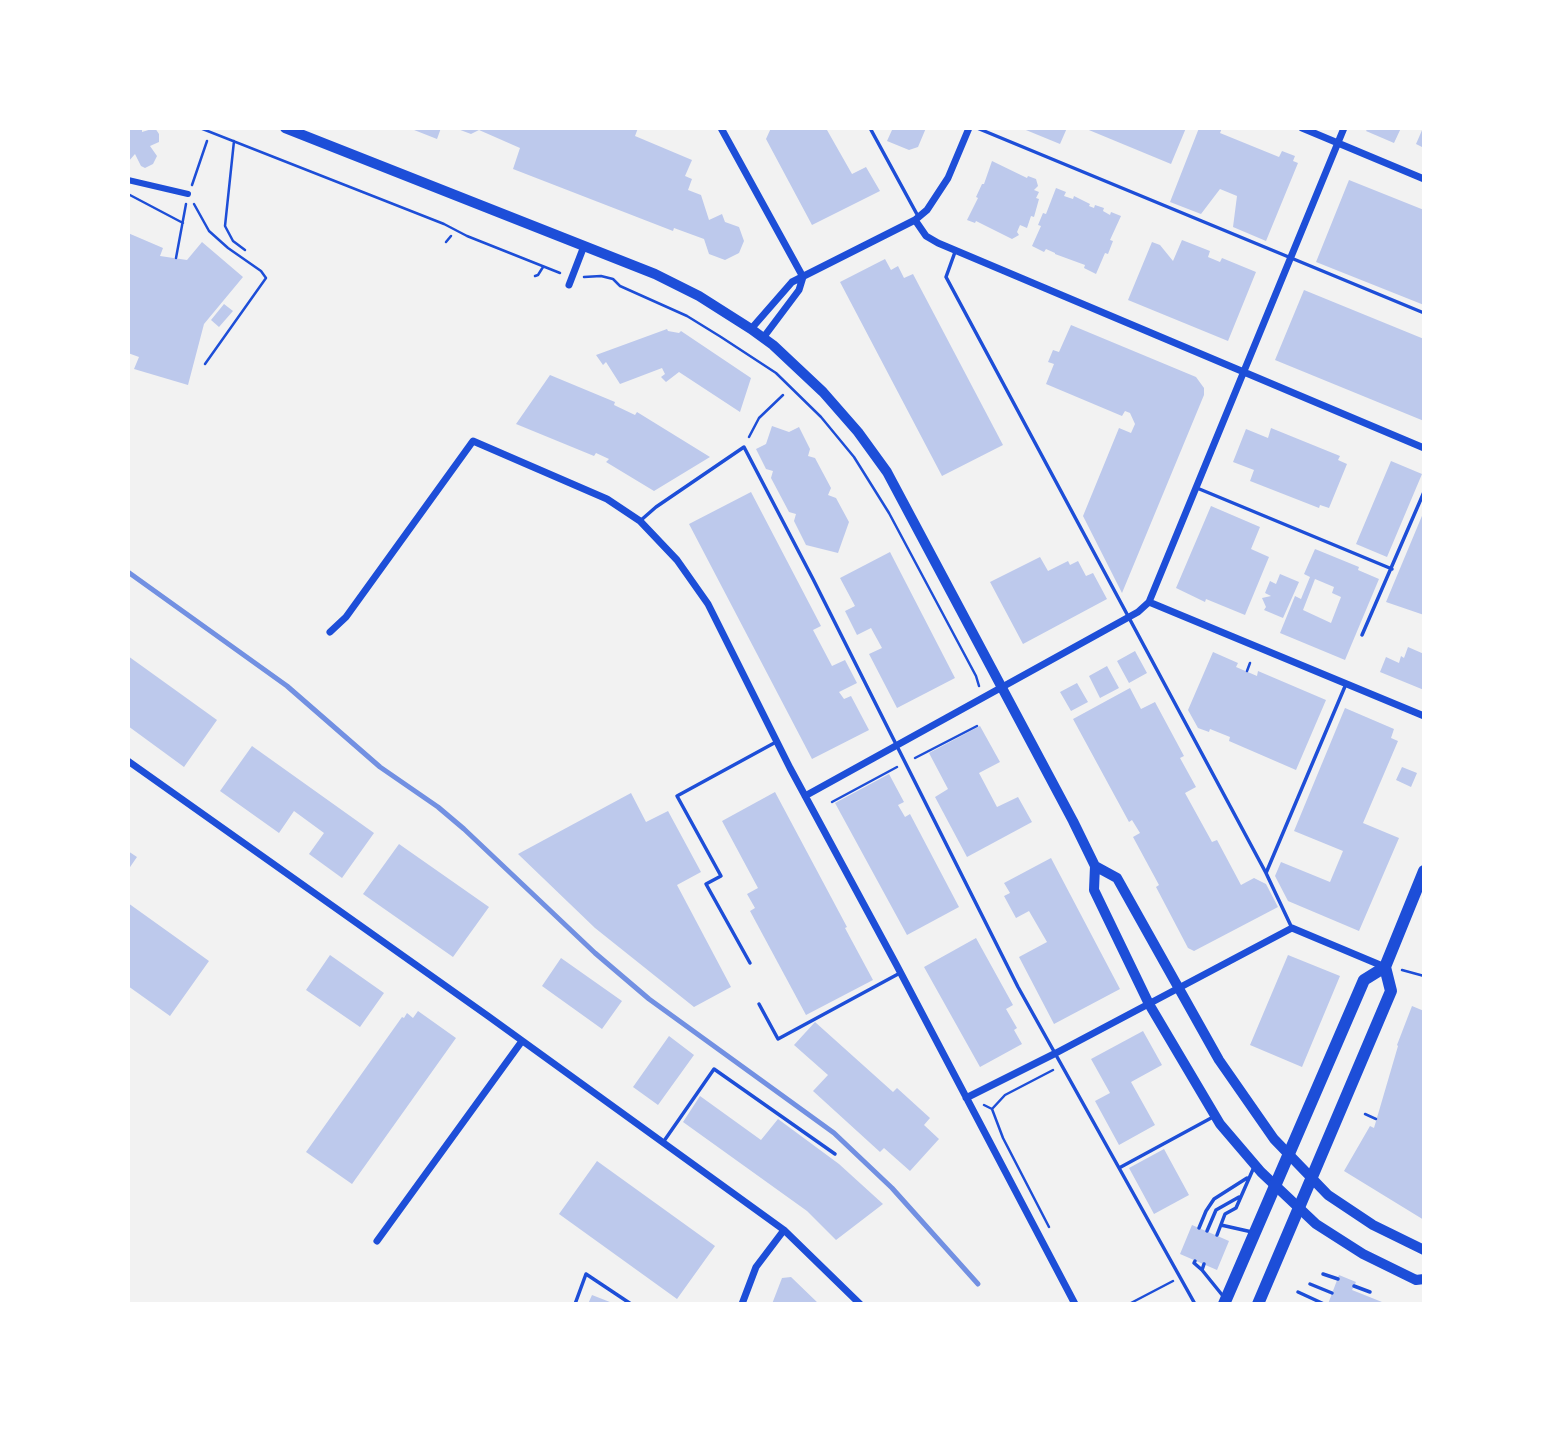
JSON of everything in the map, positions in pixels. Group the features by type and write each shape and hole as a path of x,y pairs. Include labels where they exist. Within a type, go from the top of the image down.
{"main road":[{"path":"285,128 655,274 688,290 763,338 823,392 858,432 887,472 1073,821 1095,866 1094,890 1149,1004 1215,1116 1254,1165 1316,1224 1363,1254 1416,1280 1424,1279"},
{"path":"1095,866 1117,878 1219,1060 1243,1097 1289,1155 1328,1195 1352,1212 1422,1250"},
{"path":"1225,1302 1364,980 1385,967 1424,872"},
{"path":"1258,1304 1391,991 1385,967"}],"street":[{"path":"721,128 803,277 799,290 763,338"},
{"path":"751,329 783,290 803,277 917,219 937,197 948,178 969,128"},
{"path":"1303,128 1424,179"},
{"path":"805,796 1128,618 1149,603 1344,128"},
{"path":"128,180 188,194"},
{"path":"917,219 926,236 956,250 1424,448"},
{"path":"569,285 584,246"},
{"path":"330,632 346,617 474,441 607,499 640,521 677,560 708,604 776,741 1075,1304"},
{"path":"1149,603 1424,716"},
{"path":"128,761 784,1230 860,1304"},
{"path":"966,1098 1292,928 1385,967"},
{"path":"377,1241 522,1041"},
{"path":"742,1304 757,1267 784,1230"}],"lane":[{"path":"870,128 917,219"},
{"path":"977,128 1424,313"},
{"path":"956,250 946,277 1266,873 1292,928"},
{"path":"640,521 656,507 744,447 1018,987 1195,1304"},
{"path":"1196,487 1392,569"},
{"path":"1362,635 1424,492"},
{"path":"1266,873 1346,683"},
{"path":"750,963 706,884 721,876 677,796 776,741"},
{"path":"759,1004 778,1039 901,973"},
{"path":"662,1142 714,1069 835,1154"},
{"path":"1119,1168 1215,1116"},
{"path":"1217,1236 1225,1214 1237,1208 1254,1165"},
{"path":"1199,1228 1214,1199 1249,1177"},
{"path":"1207,1231 1216,1210 1241,1196"},
{"path":"1221,1225 1254,1232"},
{"path":"1422,1250 1424,1237"},
{"path":"1195,1261 1225,1302"},
{"path":"1202,1270 1204,1265"},
{"path":"575,1304 586,1274 631,1304"},
{"path":"1323,1274 1338,1279"},
{"path":"1310,1284 1332,1293"},
{"path":"1354,1286 1370,1292"},
{"path":"1298,1292 1324,1304"}],"path":[{"path":"200,128 444,224 559,273"},
{"path":"176,258 188,194 207,141"},
{"path":"234,141 225,226 228,236 245,250"},
{"path":"128,194 183,223"},
{"path":"188,194 209,231 261,271 266,278 205,364"},
{"path":"446,242 451,236"},
{"path":"535,276 543,267"},
{"path":"592,277 601,275 613,279 620,286 687,316 776,373 821,417 854,457 890,513 979,686"},
{"path":"744,447 759,418 783,395"},
{"path":"1247,671 1250,663"},
{"path":"1385,967 1424,976"},
{"path":"1053,1233 1003,1138 992,1109 1005,1095 1062,1065"},
{"path":"1364,1114 1376,1119"},
{"path":"1129,1304 1180,1277"}],"building":[{"path":"128,128 142,128 142,132 155,128 159,134 159,142 150,146 157,156 153,164 145,168 141,166 135,154 128,162"},
{"path":"409,128 441,128 437,139"},
{"path":"455,128 638,128 635,136 692,160 685,176 692,179 688,190 701,195 709,220 722,214 725,222 739,227 744,241 739,253 725,260 709,254 704,239 674,228 673,231 513,169 520,148 479,130 471,134"},
{"path":"771,128 828,128 852,174 866,167 880,191 812,225 766,139"},
{"path":"887,128 926,128 918,147 909,150 887,141 892,130"},
{"path":"1021,128 1067,128 1060,144"},
{"path":"1084,128 1186,128 1171,164"},
{"path":"1199,128 1222,128 1220,133 1279,157 1282,151 1295,156 1293,161 1298,163 1266,241 1233,227 1237,196 1220,189 1201,214 1170,202"},
{"path":"1368,128 1401,128 1394,143 1366,131"},
{"path":"1424,128 1424,148 1416,144"},
{"path":"992,161 1027,178 1036,179 1038,186 1034,190 1039,192 1036,198 1039,199 1034,217 1031,216 1027,228 1020,225 1017,232 1019,235 1012,239 976,221 967,220"},
{"path":"1349,180 1424,210 1424,305 1316,262"},
{"path":"1056,188 1066,192 1064,196 1073,199 1074,196 1094,208 1095,205 1104,208 1103,211 1110,215 1111,212 1121,216 1110,240 1113,241 1108,254 1105,253 1096,274 1084,268 1085,265 1032,246 1041,226 1038,225 1043,213 1046,214"},
{"path":"128,233 163,248 160,256 187,260 202,242 243,277 204,324 188,385 134,369 139,357 128,353"},
{"path":"1182,240 1210,251 1208,257 1220,262 1222,258 1256,272 1228,341 1128,300 1152,242 1160,245 1173,261"},
{"path":"885,259 891,270 898,266 904,278 913,274 1003,445 942,476 840,282"},
{"path":"1304,290 1424,339 1424,421 1275,360"},
{"path":"224,304 233,311 219,327 211,320"},
{"path":"1071,325 1196,377 1204,388 1204,395 1122,593 1083,516 1119,428 1131,433 1135,424 1130,413 1125,411 1122,416 1046,384 1054,364 1048,362 1053,350 1059,352"},
{"path":"667,329 679,333 681,331 751,378 740,412 679,372 666,382 661,377 665,374 662,368 620,384 606,362 603,365 596,355"},
{"path":"550,375 615,402 614,405 635,415 637,412 710,457 654,491 606,462 609,459 596,453 594,456 516,424"},
{"path":"772,426 789,432 799,427 810,449 808,456 815,458 831,488 828,495 836,498 849,522 838,553 806,545 794,521 796,514 789,512 771,478 773,471 766,469 756,449 766,444"},
{"path":"1271,428 1340,456 1338,460 1347,464 1329,508 1320,505 1319,508 1250,481 1254,470 1233,462 1246,429 1268,438"},
{"path":"1391,461 1422,474 1387,557 1356,544"},
{"path":"751,492 821,626 813,630 832,666 845,660 857,683 839,692 844,699 851,696 869,730 812,759 689,524"},
{"path":"1211,506 1260,527 1251,549 1269,557 1245,615 1206,599 1205,602 1176,588"},
{"path":"1424,511 1424,615 1386,602"},
{"path":"1315,549 1359,567 1358,570 1379,579 1345,660 1280,633 1295,596 1301,599 1310,577 1304,574","holes":["1315,579 1334,587 1332,593 1341,597 1331,623 1303,610"]},
{"path":"890,552 955,678 897,708 869,654 882,648 871,628 857,635 845,611 855,606 840,578"},
{"path":"1040,557 1048,571 1068,561 1070,565 1078,561 1086,576 1093,573 1107,599 1023,644 990,582"},
{"path":"1280,574 1299,582 1283,618 1264,610 1266,607 1262,598 1271,596 1265,593 1270,581 1276,584"},
{"path":"1408,647 1424,654 1424,690 1380,672 1386,657 1399,663"},
{"path":"1135,651 1147,673 1129,683 1117,661"},
{"path":"1213,652 1238,663 1236,667 1257,676 1258,671 1326,700 1296,770 1229,741 1230,737 1210,729 1209,732 1198,728 1188,710"},
{"path":"128,656 217,720 184,767 128,726"},
{"path":"1107,666 1119,688 1100,698 1089,676"},
{"path":"1077,683 1088,702 1071,711 1060,692"},
{"path":"1130,688 1141,709 1155,702 1184,756 1180,758 1196,787 1185,793 1212,842 1217,840 1241,885 1254,878 1266,884 1278,907 1194,951 1188,948 1133,837 1140,833 1132,820 1129,822 1073,719"},
{"path":"1345,708 1394,729 1391,738 1398,741 1363,823 1399,838 1359,931 1288,901 1275,876 1281,862 1330,882 1343,851 1294,831"},
{"path":"980,726 1000,762 979,773 997,807 1018,797 1032,822 967,857 935,797 948,789 929,753"},
{"path":"252,746 374,833 342,878 309,854 324,833 294,811 279,833 220,791"},
{"path":"1402,767 1417,773 1411,787 1396,780"},
{"path":"889,774 904,802 898,805 905,817 910,814 959,907 907,935 835,803"},
{"path":"775,792 873,980 806,1015 750,911 755,908 747,894 758,888 722,821"},
{"path":"631,793 646,822 668,811 701,872 677,885 731,987 694,1007 595,928 518,854"},
{"path":"399,844 489,907 453,957 363,894"},
{"path":"128,851 137,857 128,870"},
{"path":"1051,858 1120,989 1054,1024 1019,957 1047,942 1029,911 1016,918 1004,896 1010,893 1004,883"},
{"path":"128,903 209,961 170,1016 128,986"},
{"path":"976,938 1013,1005 1006,1009 1017,1028 1014,1030 1022,1044 980,1067 924,967"},
{"path":"330,955 384,993 360,1027 306,990"},
{"path":"1288,955 1340,976 1302,1067 1250,1045"},
{"path":"561,958 622,1001 602,1029 542,986"},
{"path":"1412,1006 1424,1011 1424,1220 1344,1171 1370,1126 1374,1128 1397,1045"},
{"path":"418,1011 456,1038 352,1184 306,1152 402,1017 407,1013 413,1018"},
{"path":"815,1022 893,1092 897,1088 930,1118 924,1125 939,1139 910,1171 884,1148 880,1152 813,1091 828,1075 794,1045"},
{"path":"1143,1031 1162,1065 1131,1082 1155,1125 1119,1145 1095,1101 1110,1093 1091,1059"},
{"path":"669,1036 694,1055 658,1105 633,1087"},
{"path":"700,1096 761,1140 778,1119 839,1164 883,1204 836,1240 807,1211 683,1122"},
{"path":"1164,1149 1189,1195 1154,1214 1129,1168"},
{"path":"597,1161 715,1246 677,1299 559,1214"},
{"path":"1192,1225 1229,1241 1217,1270 1180,1254"},
{"path":"1339,1275 1356,1282 1352,1290 1387,1304 1328,1304"},
{"path":"791,1277 819,1304 772,1304 782,1278"},
{"path":"592,1295 615,1304 588,1304"}],"railway":[{"path":"128,572 287,686 380,767 438,807 595,953 649,999 834,1133 892,1188 978,1284"}]}
